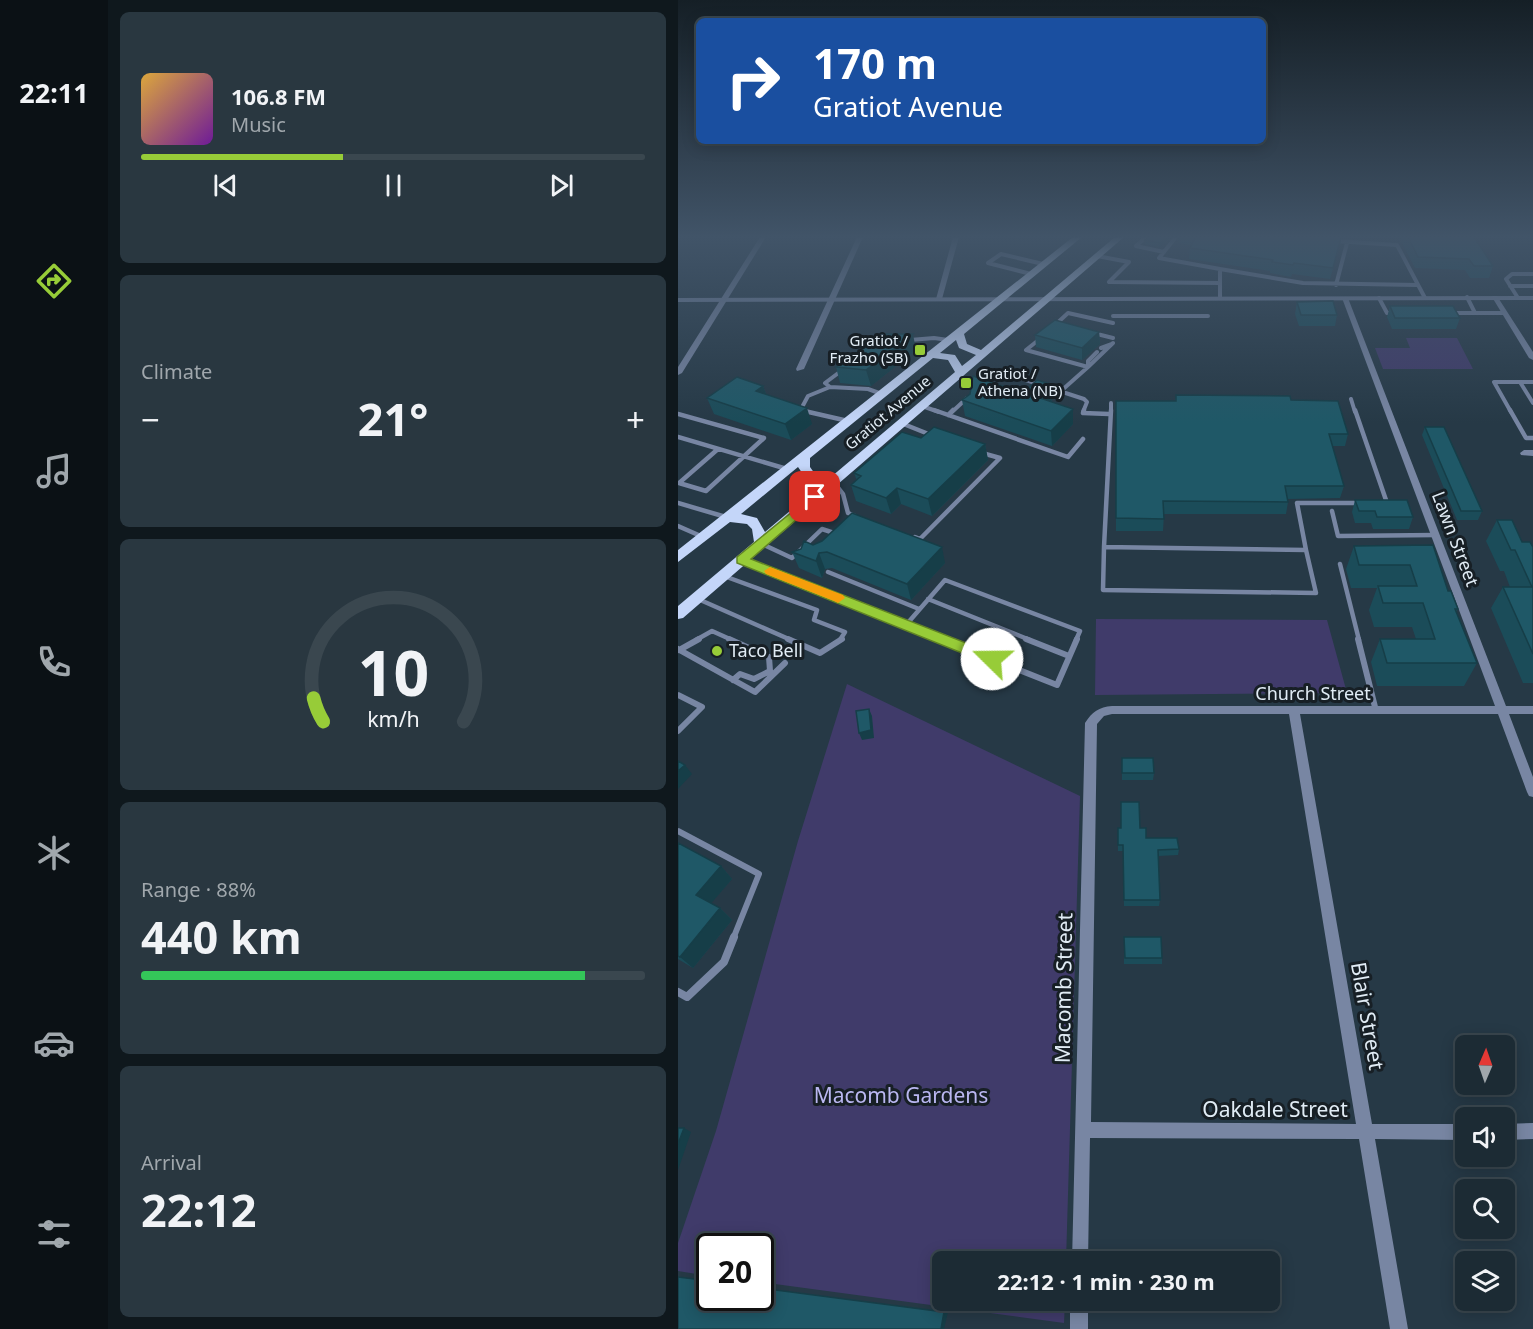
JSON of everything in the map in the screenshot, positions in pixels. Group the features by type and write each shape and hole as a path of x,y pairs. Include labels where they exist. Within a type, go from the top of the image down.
{"main road":[{"name":"Gratiot Avenue","path":"680,552 728,518 1000,299"},
{"name":"Gratiot Avenue","path":"678,614 1046,299"},
{"path":"958,332 963,346 983,354"},
{"path":"930,355 951,357 961,373"},
{"path":"804,456 804,466 812,477 833,482"},
{"path":"728,518 743,518 755,523 759,527 761,543"}],"street":[{"path":"678,300 999,299"},
{"name":"Lawn Street","path":"1345,299 1533,792"},
{"path":"1496,299 1533,358"},
{"path":"678,373 723,300"},
{"path":"800,369 832,300"},
{"name":"Church Street","path":"1095,716 1102,710 1533,710"},
{"name":"Blair Street","path":"1294,711 1399,1329"},
{"name":"Macomb Street","path":"1080,1251 1091,723 1095,716"},
{"name":"Oakdale Street","path":"1084,1130 1455,1132"},
{"path":"1515,1132 1533,1131"},
{"path":"1078,1329 1079,1311"}],"lane":[{"path":"1380,299 1387,313 1398,313"},
{"path":"1468,299 1475,313"},
{"path":"1088,368 1026,350 1068,313 1113,323"},
{"path":"1442,313 1504,313"},
{"path":"1113,316 1208,316"},
{"path":"1056,324 1068,327"},
{"path":"1090,332 1113,341"},
{"path":"906,340 933,338 948,340"},
{"path":"1088,368 1088,361 1105,345 1113,341"},
{"path":"1061,391 1088,368 1113,341"},
{"path":"830,387 825,383 842,371"},
{"path":"998,371 1084,399 1087,402 1083,413"},
{"path":"1533,382 1494,382 1526,438 1533,438"},
{"path":"1520,382 1533,403"},
{"path":"1027,391 1035,383"},
{"path":"848,421 834,416 813,416 800,411 808,396 830,387 868,389 882,394"},
{"path":"948,415 971,395"},
{"path":"1351,399 1387,503 1376,503"},
{"path":"1111,403 1104,590 1316,593 1297,503 1365,503"},
{"path":"922,406 1068,457 1083,439"},
{"path":"1074,411 1109,414"},
{"path":"678,414 764,438 706,491 679,483 718,448"},
{"path":"901,423 934,436"},
{"path":"678,437 787,469"},
{"path":"912,536 920,539 1000,458 981,452"},
{"path":"833,482 843,494 848,513 859,517"},
{"path":"678,503 728,518"},
{"path":"1332,511 1338,536 1436,536"},
{"path":"678,526 703,537"},
{"path":"792,558 822,529 841,536 834,543"},
{"path":"761,543 799,560"},
{"path":"1104,548 1306,550"},
{"path":"742,560 1057,685 1080,631 945,580 906,625"},
{"path":"1340,564 1376,711"},
{"path":"828,572 919,609"},
{"path":"697,598 820,653 842,639 845,632 814,620 817,610 723,576"},
{"path":"928,599 1069,656"},
{"path":"679,650 712,631 770,657 770,671 754,679 740,674 733,680"},
{"path":"679,650 755,692 785,663"},
{"path":"678,695 702,707 678,731"},
{"path":"678,831 759,874 724,962 687,997 678,992"}],"green space":[{"path":"1406,338 1457,338 1473,369 1383,369 1375,348 1410,348"},
{"path":"1096,619 1327,620 1347,693 1095,695"},
{"name":"Macomb Gardens","path":"847,684 1080,796 1066,1251 932,1251 932,1305 774,1284 774,1233 696,1233 696,1274 678,1271 678,1243 716,1131 798,841"},
{"name":"Macomb Gardens","path":"975,1311 1065,1311 1064,1323"}],"building":[{"path":"1333,301 1337,315 1301,315 1297,302"},
{"path":"1390,306 1453,306 1460,318 1395,318"},
{"path":"1055,320 1099,332 1082,348 1035,335"},
{"path":"886,334 913,334 866,370 836,367 877,338 885,338"},
{"path":"973,376 1023,393 1037,380 1051,384 1037,397 1073,409 1051,431 962,400 970,394"},
{"path":"737,377 763,386 756,391 807,408 785,424 707,398"},
{"path":"1176,395 1290,396 1291,400 1338,401 1348,434 1329,434 1344,486 1285,486 1288,502 1163,501 1164,519 1116,518 1116,401 1176,401"},
{"path":"934,427 985,444 928,499 897,488 886,498 851,485 861,476 854,473 902,432 921,438"},
{"path":"1425,427 1444,427 1482,511 1461,511"},
{"path":"1355,500 1407,500 1413,517 1377,517 1375,511 1359,511"},
{"path":"852,513 942,547 907,584 827,552 819,553 816,561 792,552 801,549 804,541 813,545 822,541"},
{"path":"1497,520 1512,520 1522,542 1530,542 1533,547 1533,654 1503,587 1532,587 1515,550 1511,550"},
{"path":"1433,545 1448,591 1451,591 1458,609 1455,609 1477,663 1387,663 1380,639 1435,639 1423,603 1383,603 1378,586 1417,586 1410,565 1359,565 1354,546"},
{"path":"869,709 871,730 859,733 856,711"},
{"path":"1122,758 1153,758 1154,773 1122,773"},
{"path":"678,761 685,765 678,771"},
{"path":"1121,802 1139,802 1140,828 1146,828 1146,838 1177,838 1179,849 1158,850 1160,900 1124,900 1123,845 1118,845 1118,828 1121,828"},
{"path":"678,843 721,866 696,895 720,908 680,957 678,956"},
{"path":"1124,937 1161,937 1162,958 1125,958"},
{"path":"678,1128 684,1128 678,1144"},
{"path":"678,1277 696,1279 696,1311 774,1311 774,1290 944,1312 941,1329 678,1329"}],"slow traffic":[{"path":"770,571 838,598"}],"place":[{"name":"Gratiot / Frazho (SB)","path":"920,350"},
{"name":"Gratiot / Athena (NB)","path":"966,383"},
{"name":"Taco Bell","path":"717,651"}],"route":[{"path":"815,497 742,560 992,659"}]}
